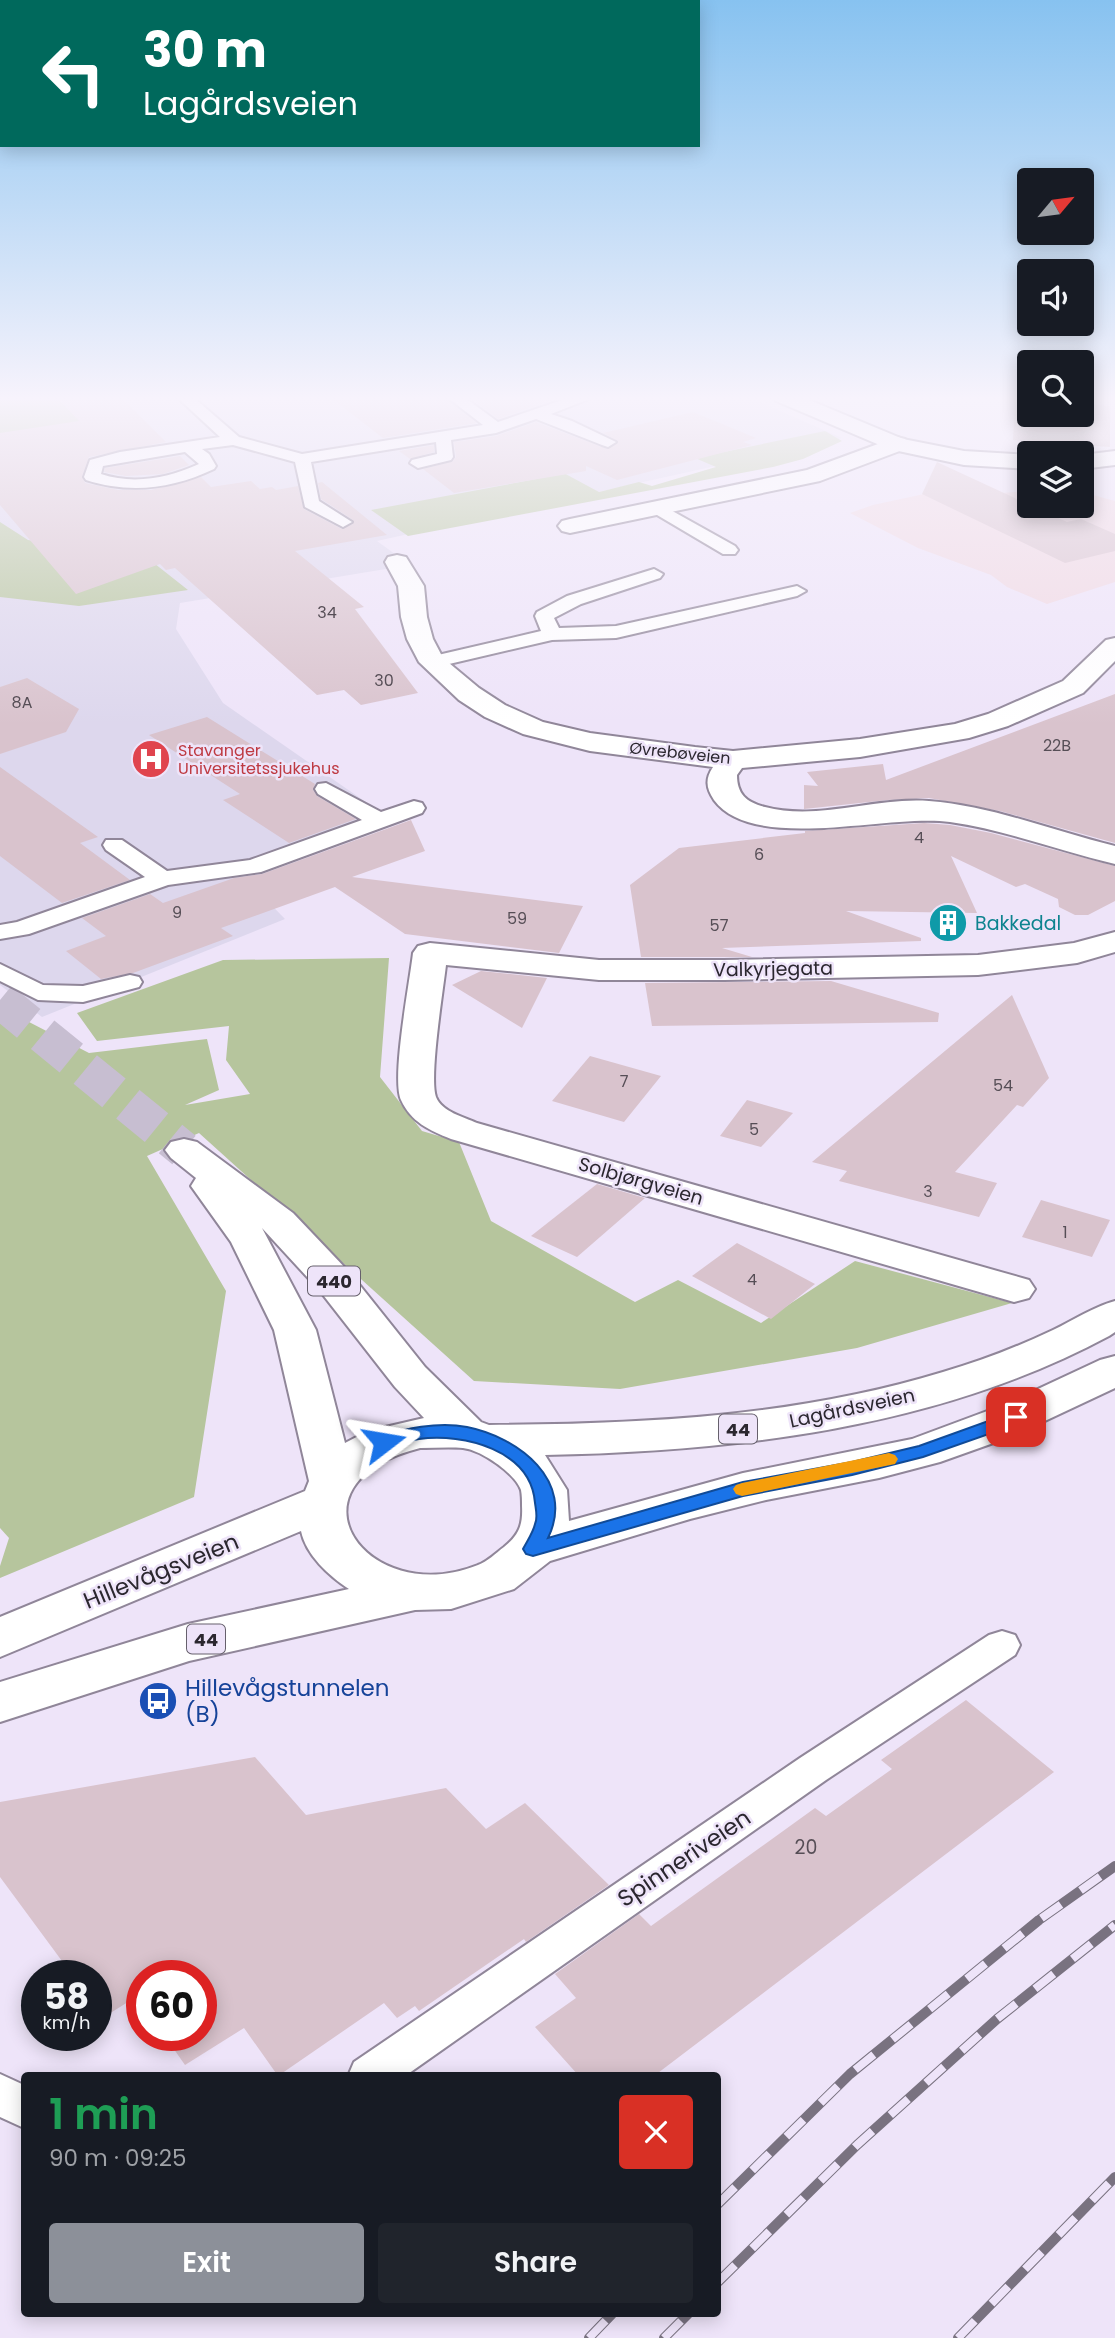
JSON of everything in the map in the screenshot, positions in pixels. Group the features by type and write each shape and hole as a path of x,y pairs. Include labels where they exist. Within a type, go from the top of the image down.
{"street":[{"path":"570,526 667,506"},
{"name":"Øvrebøveien","path":"397,562 411,586 414,617 420,639 432,662 469,694 495,711 533,728 590,742 733,760 860,748 959,732 998,720 1073,687 1115,646"},
{"path":"733,760 722,775 722,790 735,806 762,817 796,819 927,810 962,815 1115,855"},
{"name":"Valkyrjegata","path":"430,953 599,970 737,970 978,965 1077,953 1115,942"},
{"name":"Solbjørgveien","path":"430,953 416,1075 418,1098 432,1117 464,1131 1014,1289"},
{"name":"440","path":"327,1492 295,1330 250,1240 184,1150 279,1222 335,1282 410,1377 477,1436"},
{"name":"Lagårdsveien","path":"477,1436 588,1440 662,1436 828,1417 889,1403 982,1375 1034,1356 1115,1314"},
{"name":"44","path":"0,1702 188,1643 415,1592 451,1591 497,1577 533,1549 743,1489 923,1451 1041,1407 1115,1370"},
{"name":"44","path":"415,1592 377,1583 346,1564 325,1535 327,1492 354,1458 384,1442 420,1433 477,1436 526,1461 544,1490 546,1522 533,1549"},
{"name":"Hillevågsveien","path":"0,1639 50,1616 237,1541 327,1492"}],"lane":[{"path":"316,506 343,522"},
{"path":"658,508 729,550"},
{"path":"552,634 544,616 574,600 654,574"},
{"path":"432,662 552,634 616,632 797,591"},
{"path":"326,789 380,821"},
{"path":"0,932 21,929 163,879 206,871 253,867 414,808"},
{"path":"114,845 163,879"},
{"path":"0,971 38,992 83,994 130,982"},
{"name":"Spinneriveien","path":"375,2072 813,1769 1002,1645"},
{"path":"0,2094 21,2091"},
{"path":"0,2094 21,2106"}],"shaded area":[{"name":"Stavanger Universitetssjukehus","path":"0,506 535,506 377,541 410,565 180,603 176,629 223,703 383,814 240,873 285,919 42,1017 0,985"},
{"path":"870,506 1017,506 1017,518 1094,518 1094,506 1115,506 1115,582 1047,604 1007,587 991,575 918,548 850,513"}],"green space":[{"path":"392,506 566,506 408,536 371,510"},
{"path":"0,522 28,540 74,548 126,541 188,590 79,606 0,597"},
{"path":"389,958 380,1077 422,1131 459,1142 491,1221 635,1302 678,1280 761,1323 855,1261 1012,1303 857,1348 620,1389 474,1381 199,1133 147,1156 226,1291 194,1497 0,1578 0,1566 9,1538 0,1528 0,1007 89,1053 207,1039 219,1090 185,1105 250,1094 226,1060 229,1026 97,1041 77,1013 223,960"}],"building":[{"path":"1,506 303,506 304,509 342,529 353,524 353,520 332,506 352,506 387,535 295,551 364,607 355,609 418,693 361,705 344,690 317,695 175,568 166,570 160,564 76,594"},
{"path":"947,506 1017,506 1017,518 1058,518 1067,522 1081,519 1115,534 1115,551 1065,563"},
{"path":"27,678 79,709 66,732 0,754 0,687"},
{"path":"1115,694 1115,843 1000,811 929,798 804,809 804,785 818,786 807,772 883,764 886,780"},
{"path":"207,717 315,784 313,790 317,796 356,819 289,843 223,800 240,794 149,735"},
{"path":"0,767 98,837 80,843 130,880 62,903 0,856"},
{"path":"411,820 425,851 352,877 583,906 559,953 405,934 335,887 221,928 233,936 133,973 101,979 66,951 106,936 82,918 150,894 163,903 234,878 262,874"},
{"path":"924,823 991,833 1115,866 1115,901 1088,915 1075,915 1059,907 1058,899 1025,884 1016,887 951,856 977,913 846,911 921,938 921,941 722,948 752,957 641,957 630,885 679,848 805,831"},
{"path":"481,971 547,978 522,1028 452,985"},
{"path":"831,981 939,1013 938,1022 652,1026 645,983"},
{"path":"1012,995 1049,1078 1023,1107 1017,1105 955,1172 997,1183 979,1217 839,1181 847,1171 812,1162"},
{"path":"590,1056 661,1076 624,1122 552,1101"},
{"path":"747,1100 793,1113 761,1147 720,1136"},
{"path":"597,1184 645,1198 577,1257 531,1236"},
{"path":"1041,1200 1110,1220 1092,1257 1022,1237"},
{"path":"737,1243 815,1284 771,1319 692,1276"},
{"path":"966,1700 1054,1772 659,2072 575,2072 535,2027 576,1998 555,1974 639,1914 651,1926 815,1808 826,1816 892,1769 881,1760"},
{"path":"255,1757 306,1815 446,1788 486,1829 525,1803 609,1885 419,2011 415,2006 397,2018 384,2003 284,2072 275,2072 244,2028 217,2045 217,1960 126,1960 126,2003 112,2012 112,1960 61,1960 0,1877 0,1802"},
{"path":"175,2051 207,2051 185,2065"}],"tunnel":[{"path":"0,1000 184,1150"}],"railway":[{"path":"721,2201 850,2074 1039,1920 1115,1866"},
{"path":"721,2279 857,2145 997,2019 1115,1925"},
{"path":"958,2338 1115,2177"},
{"path":"589,2338 609,2317"},
{"path":"664,2338 685,2317"}],"slow traffic":[{"path":"742,1489 889,1459"}],"place":[{"name":"Stavanger Universitetssjukehus","path":"151,759"},
{"name":"Bakkedal","path":"948,923"},
{"name":"Hillevågstunnelen (B)","path":"158,1701"}],"route":[{"path":"384,1442 420,1433 465,1433 489,1440 526,1461 544,1490 546,1522 533,1549 743,1489 923,1451 1016,1417"}]}
